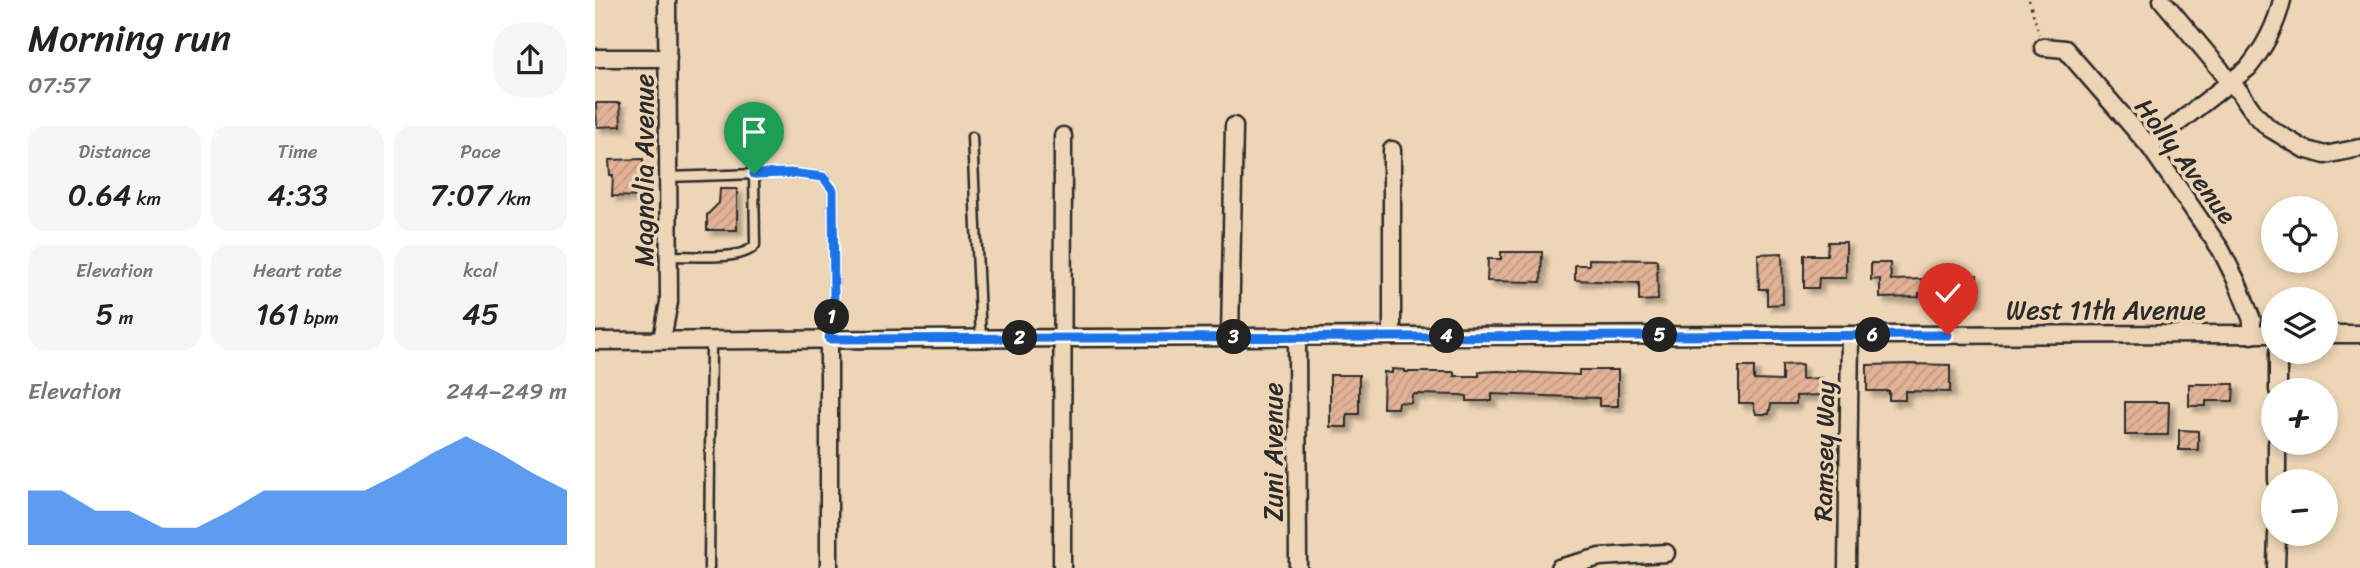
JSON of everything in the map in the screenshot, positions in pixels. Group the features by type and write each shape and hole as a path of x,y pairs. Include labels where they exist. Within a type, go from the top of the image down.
{"street":[{"name":"Magnolia Avenue","path":"662,339 669,302 667,0"},
{"path":"2162,0 2269,128 2294,145 2325,155 2360,148"},
{"path":"2150,147 2248,68 2265,44 2279,14 2282,0"},
{"name":"Holly Avenue","path":"2043,47 2065,49 2150,147 2221,250 2252,320 2252,335"},
{"path":"595,58 668,58"},
{"path":"1230,337 1234,126"},
{"path":"1062,568 1063,136"},
{"path":"1392,150 1392,336"},
{"path":"2338,334 2360,334"},
{"name":"Ramsey Way","path":"1847,568 1850,335"},
{"name":"West 11th Avenue","path":"595,341 1297,336 2261,335"},
{"name":"Zuni Avenue","path":"1297,336 1298,568"},
{"path":"829,339 829,568"},
{"path":"2276,568 2277,546"},
{"path":"1559,568 1600,557 1666,553"}],"lane":[{"path":"972,137 981,339"},
{"path":"668,177 790,173 823,177 833,190 834,302 829,339"},
{"path":"668,256 733,255 750,251 755,245 754,174"},
{"path":"709,568 711,340"}],"path":[{"path":"2029,0 2043,47"}],"building":[{"path":"596,103 620,103 621,126 597,127"},
{"path":"643,159 643,197 612,196 613,175 610,175 609,160"},
{"path":"720,189 737,189 737,230 707,230 707,215 719,203"},
{"path":"1828,242 1846,242 1846,278 1819,278 1818,288 1804,288 1804,255 1827,255"},
{"path":"1501,252 1542,252 1541,282 1487,281 1488,259 1501,259"},
{"path":"1782,253 1783,304 1767,305 1767,289 1759,289 1758,254"},
{"path":"1589,259 1657,260 1658,300 1639,301 1639,283 1575,280 1575,265 1589,265"},
{"path":"1871,263 1890,263 1891,280 1977,275 1977,301 1951,301 1951,297 1946,297 1946,293 1880,298 1880,279 1871,280"},
{"path":"1802,364 1802,379 1821,378 1822,395 1796,396 1796,404 1771,404 1769,414 1756,414 1753,403 1739,403 1739,367 1754,367 1754,380 1782,381 1782,365"},
{"path":"1867,365 1950,365 1950,392 1905,391 1905,400 1889,400 1889,391 1867,391"},
{"path":"1392,369 1405,372 1454,372 1454,376 1479,376 1479,372 1498,371 1579,375 1579,370 1618,370 1618,406 1599,406 1599,398 1492,394 1492,401 1467,401 1467,396 1460,395 1415,394 1412,395 1411,403 1398,402 1397,408 1383,408 1384,372 1392,373"},
{"path":"1330,375 1359,375 1359,414 1347,414 1347,427 1330,427"},
{"path":"2189,384 2234,384 2233,401 2206,401 2206,406 2189,406"},
{"path":"2125,402 2169,402 2168,435 2125,435"},
{"path":"2179,430 2198,431 2198,450 2179,450"}],"route":[{"path":"754,174 790,173 823,177 833,190 834,302 829,339 1948,335"}]}
